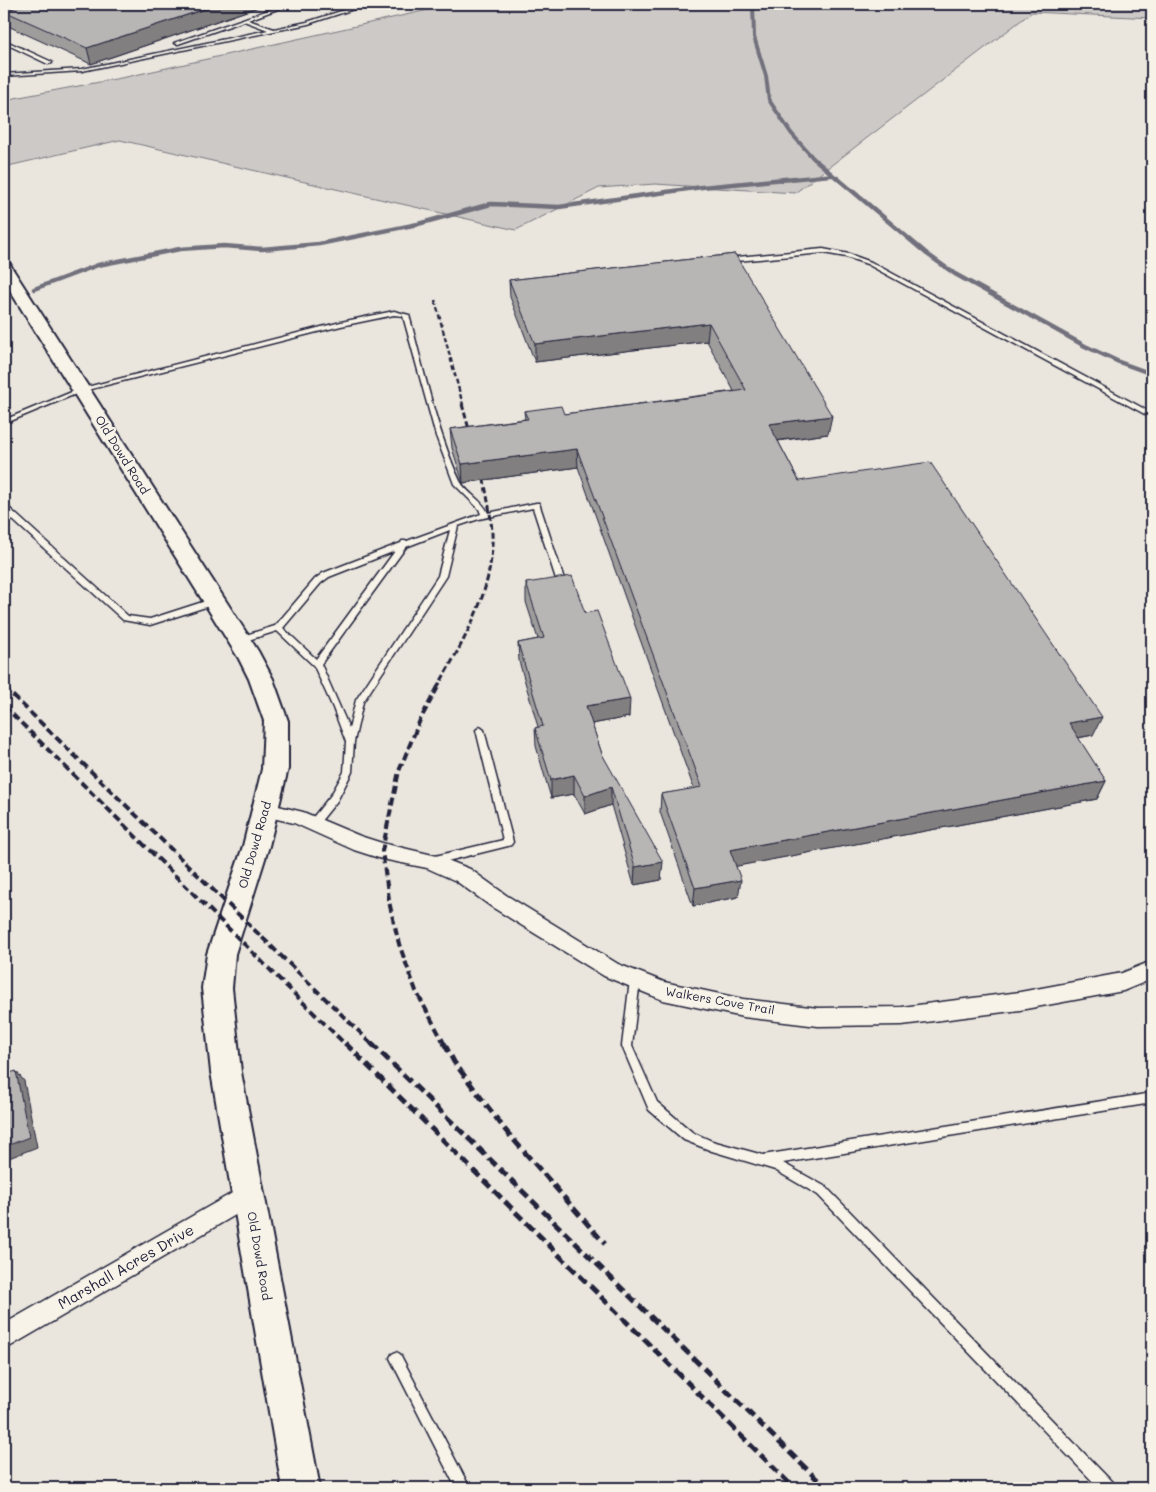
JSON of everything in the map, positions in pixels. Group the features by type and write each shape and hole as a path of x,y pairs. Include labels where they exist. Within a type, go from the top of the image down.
{"street":[{"name":"Old Dowd Road","path":"4,268 240,640 261,678 276,722 275,769 266,810 221,954 217,988 226,1072 301,1488"},
{"name":"Walkers Cove Trail","path":"266,810 297,817 354,842 382,851 430,861 463,875 499,901 612,970 663,991 743,1008 818,1017 902,1016 1020,1001 1123,982 1152,970"},
{"name":"Marshall Acres Drive","path":"4,1338 248,1195"}],"lane":[{"path":"4,8 17,4"},
{"path":"176,43 289,4"},
{"path":"4,75 82,70 327,18 366,4"},
{"path":"244,20 273,30"},
{"path":"4,41 50,63"},
{"path":"717,261 823,251 847,255 869,263 1152,416"},
{"path":"4,422 81,390 341,324 394,313 406,315 439,436 458,484 482,508 485,515"},
{"path":"240,640 278,628 318,581 326,575 454,524 485,515 536,506 561,582"},
{"path":"4,508 126,618 150,622 215,601"},
{"path":"313,824 334,798 348,772 350,742 359,702 442,576 454,524"},
{"path":"317,664 405,543"},
{"path":"278,628 317,664 350,742"},
{"path":"430,861 508,842 480,730"},
{"path":"635,980 627,1046 653,1106 688,1136 712,1146 777,1165 822,1191 1108,1488"},
{"path":"761,1161 1152,1098"},
{"path":"396,1358 463,1488"}],"shaded area":[{"path":"455,4 1152,4 1152,18 1032,12 795,193 655,184 599,188 516,230 120,140 4,167 4,100 126,77"}],"building":[{"path":"26,4 220,4 87,48 4,11"},
{"path":"735,254 832,416 769,424 799,481 930,462 1102,717 1069,723 1106,781 730,850 741,880 695,888 661,794 702,787 577,449 462,464 450,429 528,419 524,411 561,406 564,414 746,390 709,323 535,344 509,280"},
{"path":"572,576 585,613 597,611 630,699 586,706 602,754 663,862 635,867 611,787 585,796 574,775 551,780 535,728 543,726 518,643 544,638 526,583"},
{"path":"16,1071 29,1137 4,1147 4,1075"}],"waterway":[{"path":"753,4 754,37 766,76 769,100 791,133 813,158 839,180"},
{"path":"781,180 833,175"},
{"path":"34,289 98,265 180,249 224,246 262,249 319,244 418,224 491,204 559,207 702,187 795,178"},
{"path":"837,178 927,254 955,274 1085,346 1119,362 1152,374"}],"railway":[{"path":"435,300 463,405"},
{"path":"462,404 472,440"},
{"path":"437,688 465,637 486,584 490,565 492,537 484,480"},
{"path":"4,687 373,1045"},
{"path":"438,687 420,720 399,771 382,851 390,906 399,944 416,991 445,1045"},
{"path":"4,706 346,1045"},
{"path":"345,1043 794,1488"},
{"path":"371,1043 826,1488"},
{"path":"444,1043 454,1062 506,1131 605,1244"}]}
